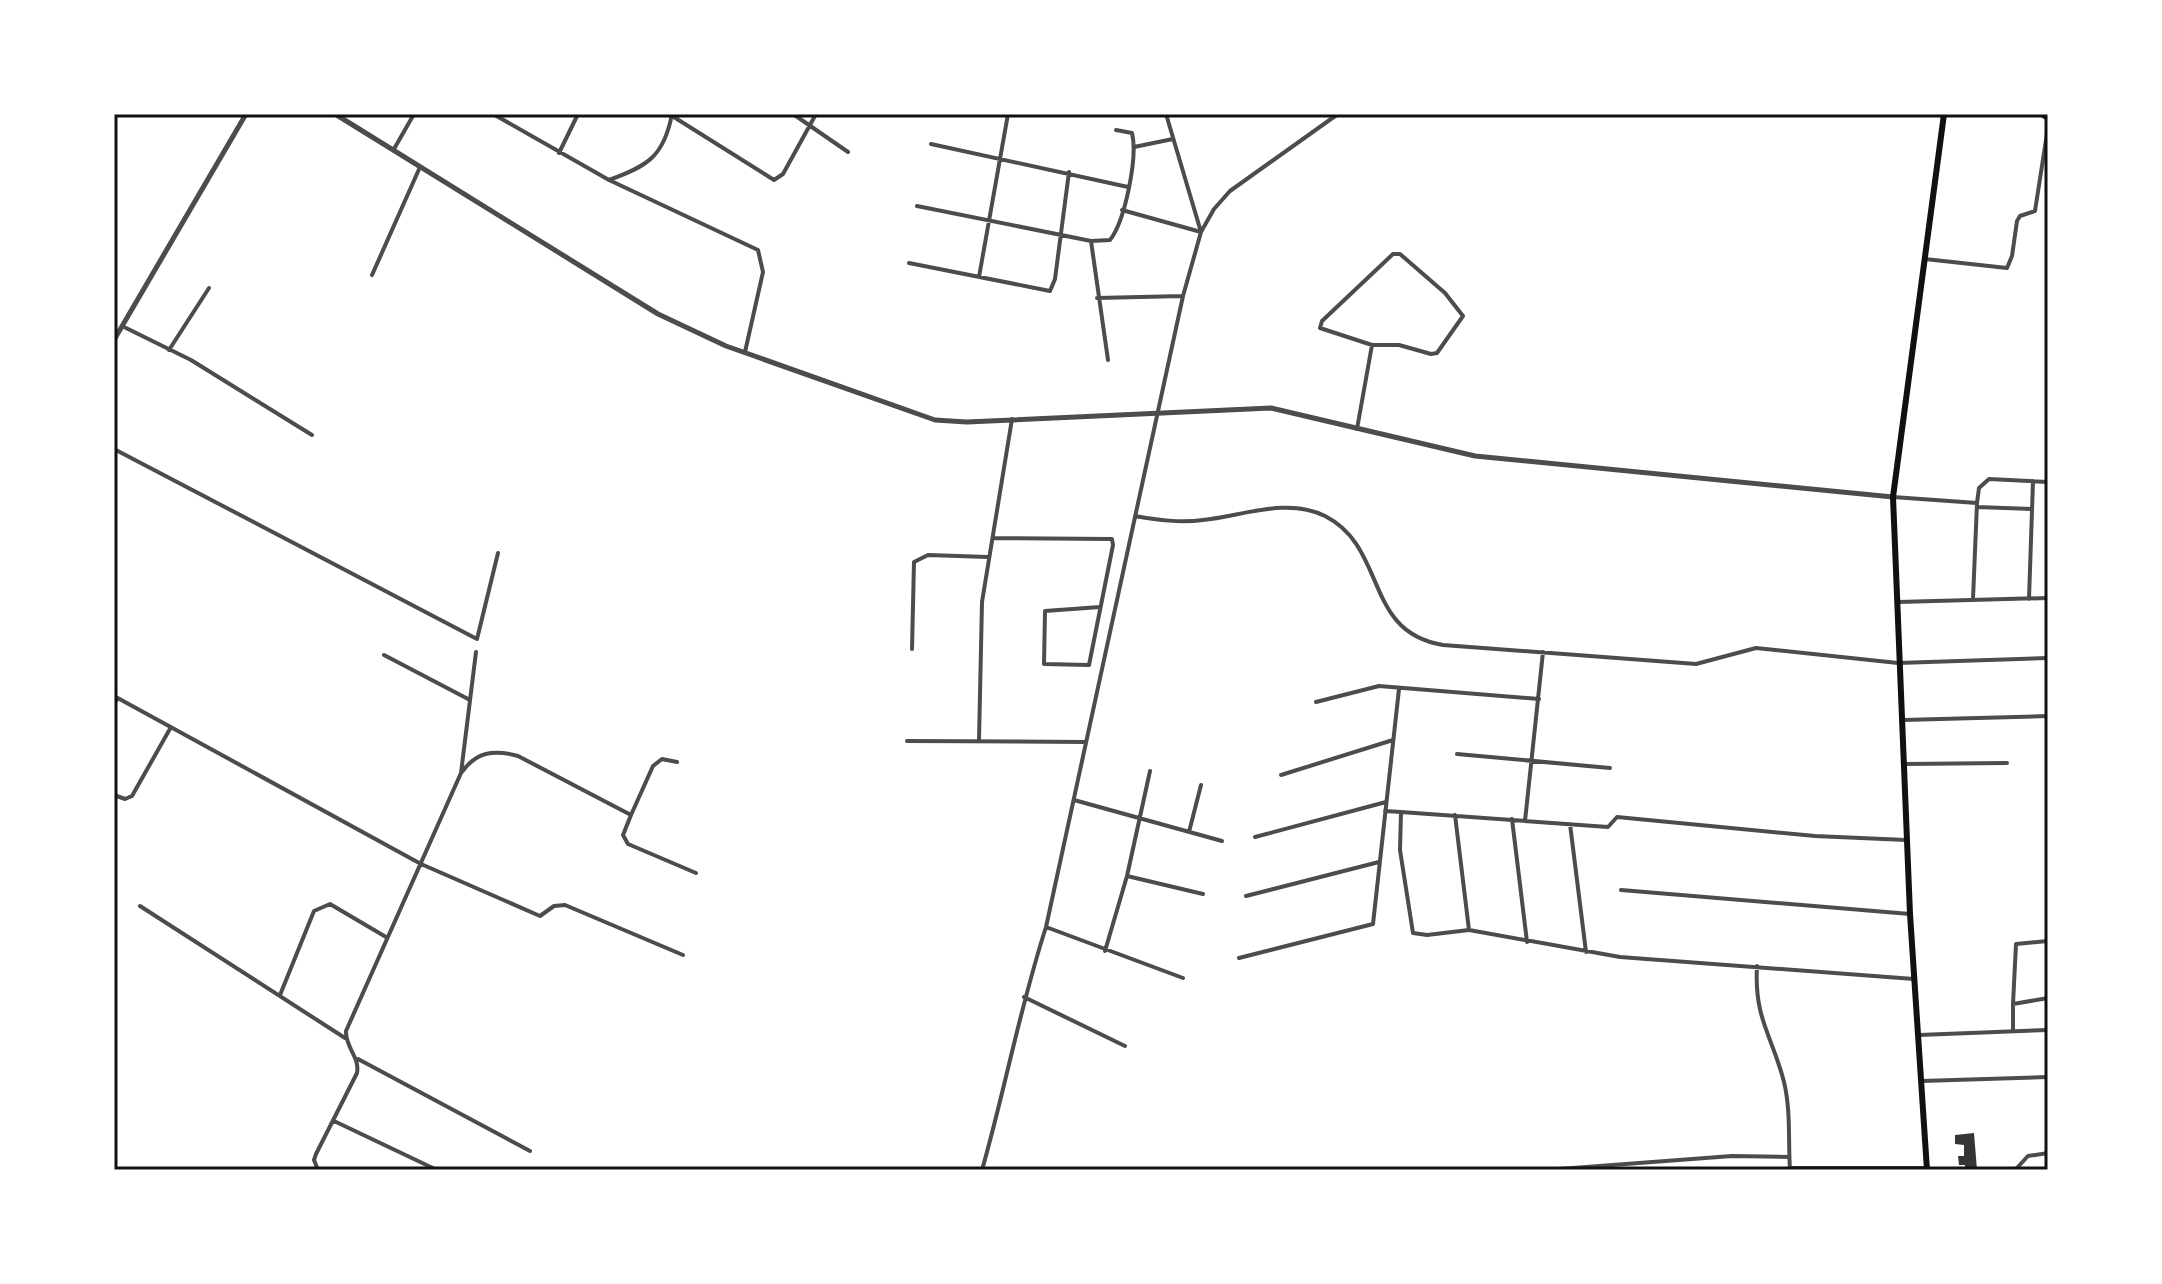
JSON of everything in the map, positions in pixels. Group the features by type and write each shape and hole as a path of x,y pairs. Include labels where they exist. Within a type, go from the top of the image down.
{"main road":[{"path":"1927,1169 1910,914 1893,497 1944,114"},
{"path":"2042,114 2048,118"}],"street":[{"path":"114,340 246,114"},
{"path":"335,114 658,314 706,338 935,420 1271,408 1475,456 2032,509"},
{"path":"394,149 414,114"},
{"path":"493,114 609,180 758,250 763,272 745,352"},
{"path":"559,153 578,114"},
{"path":"793,114 848,152"},
{"path":"609,180 653,159 664,145 671,115 774,180 783,174 816,114"},
{"path":"979,278 1008,114"},
{"path":"1166,114 1201,232"},
{"path":"982,1170 1006,1089 1024,997 1046,927 1183,296 1201,232 1230,191 1338,114"},
{"path":"1925,259 2007,268 2017,221 2020,216 2035,211 2048,127"},
{"path":"917,206 1091,241 1110,240 1128,187 1134,147 1132,133 1116,130"},
{"path":"1134,147 1173,139"},
{"path":"931,144 1128,187"},
{"path":"372,275 420,167"},
{"path":"909,263 1050,291 1055,279 1069,172"},
{"path":"1122,210 1201,232"},
{"path":"1091,241 1108,360"},
{"path":"1393,254 1400,254 1445,293 1463,316 1437,353 1399,345 1372,345 1325,330 1320,325 1393,254"},
{"path":"169,350 209,288"},
{"path":"1097,298 1183,296"},
{"path":"122,326 169,350 312,435"},
{"path":"1357,429 1372,345"},
{"path":"979,740 982,602 1012,419"},
{"path":"114,449 477,639 498,553"},
{"path":"1973,599 1979,488 1989,479 2048,482"},
{"path":"2029,599 2033,481"},
{"path":"1135,516 1199,521 1276,508 1322,514 1349,531 1360,545 1383,604 1405,630 1419,639 1443,645 1696,664 1714,662 1745,650 1775,649 1898,663 2048,658"},
{"path":"993,538 1112,539 1100,607 1089,665 1044,664 1045,611 1100,607"},
{"path":"912,649 914,562 928,555 988,557"},
{"path":"1896,602 2048,598"},
{"path":"345,1038 386,937 461,773 476,652"},
{"path":"1525,821 1543,652"},
{"path":"384,655 470,700"},
{"path":"1316,702 1379,686 1539,699"},
{"path":"1239,958 1373,924 1399,689"},
{"path":"114,705 116,697 421,864 540,916 554,906 565,905 683,955"},
{"path":"1901,720 2048,716"},
{"path":"114,795 125,799 132,796 171,727"},
{"path":"1281,775 1393,739"},
{"path":"907,741 1086,742"},
{"path":"461,773 481,755 504,752 631,815"},
{"path":"1457,754 1610,768"},
{"path":"677,762 662,759 653,766 623,835 628,844 696,873"},
{"path":"1903,764 2007,763"},
{"path":"1105,951 1127,876 1150,771"},
{"path":"1189,832 1201,785"},
{"path":"1074,800 1222,841"},
{"path":"1255,837 1386,802"},
{"path":"1385,811 1608,827 1617,817 1815,836 1907,840"},
{"path":"1401,812 1400,850 1412,928 1416,935 1469,930 1586,952 1914,979"},
{"path":"1455,815 1469,930"},
{"path":"1512,819 1527,942"},
{"path":"1570,824 1586,952"},
{"path":"1246,896 1380,862"},
{"path":"1127,876 1203,894"},
{"path":"1621,890 1910,914"},
{"path":"279,996 314,911 320,905 330,904 386,937"},
{"path":"140,906 345,1038 356,1058 357,1073 314,1160 318,1170"},
{"path":"1046,927 1183,978"},
{"path":"2013,1031 2016,944 2048,941"},
{"path":"1757,966 1756,1003 1783,1077 1789,1111 1790,1169 1927,1169"},
{"path":"1024,997 1125,1046"},
{"path":"2013,1004 2048,998"},
{"path":"1919,1035 2048,1030"},
{"path":"356,1058 530,1151"},
{"path":"1922,1081 2048,1077"},
{"path":"334,1121 437,1170"},
{"path":"2015,1170 2028,1156 2048,1153"},
{"path":"1546,1170 1732,1156 1789,1157"}],"building":[{"path":"1974,1133 1977,1170 1965,1170 1965,1165 1959,1165 1958,1156 1964,1156 1964,1145 1955,1144 1955,1135"}]}
